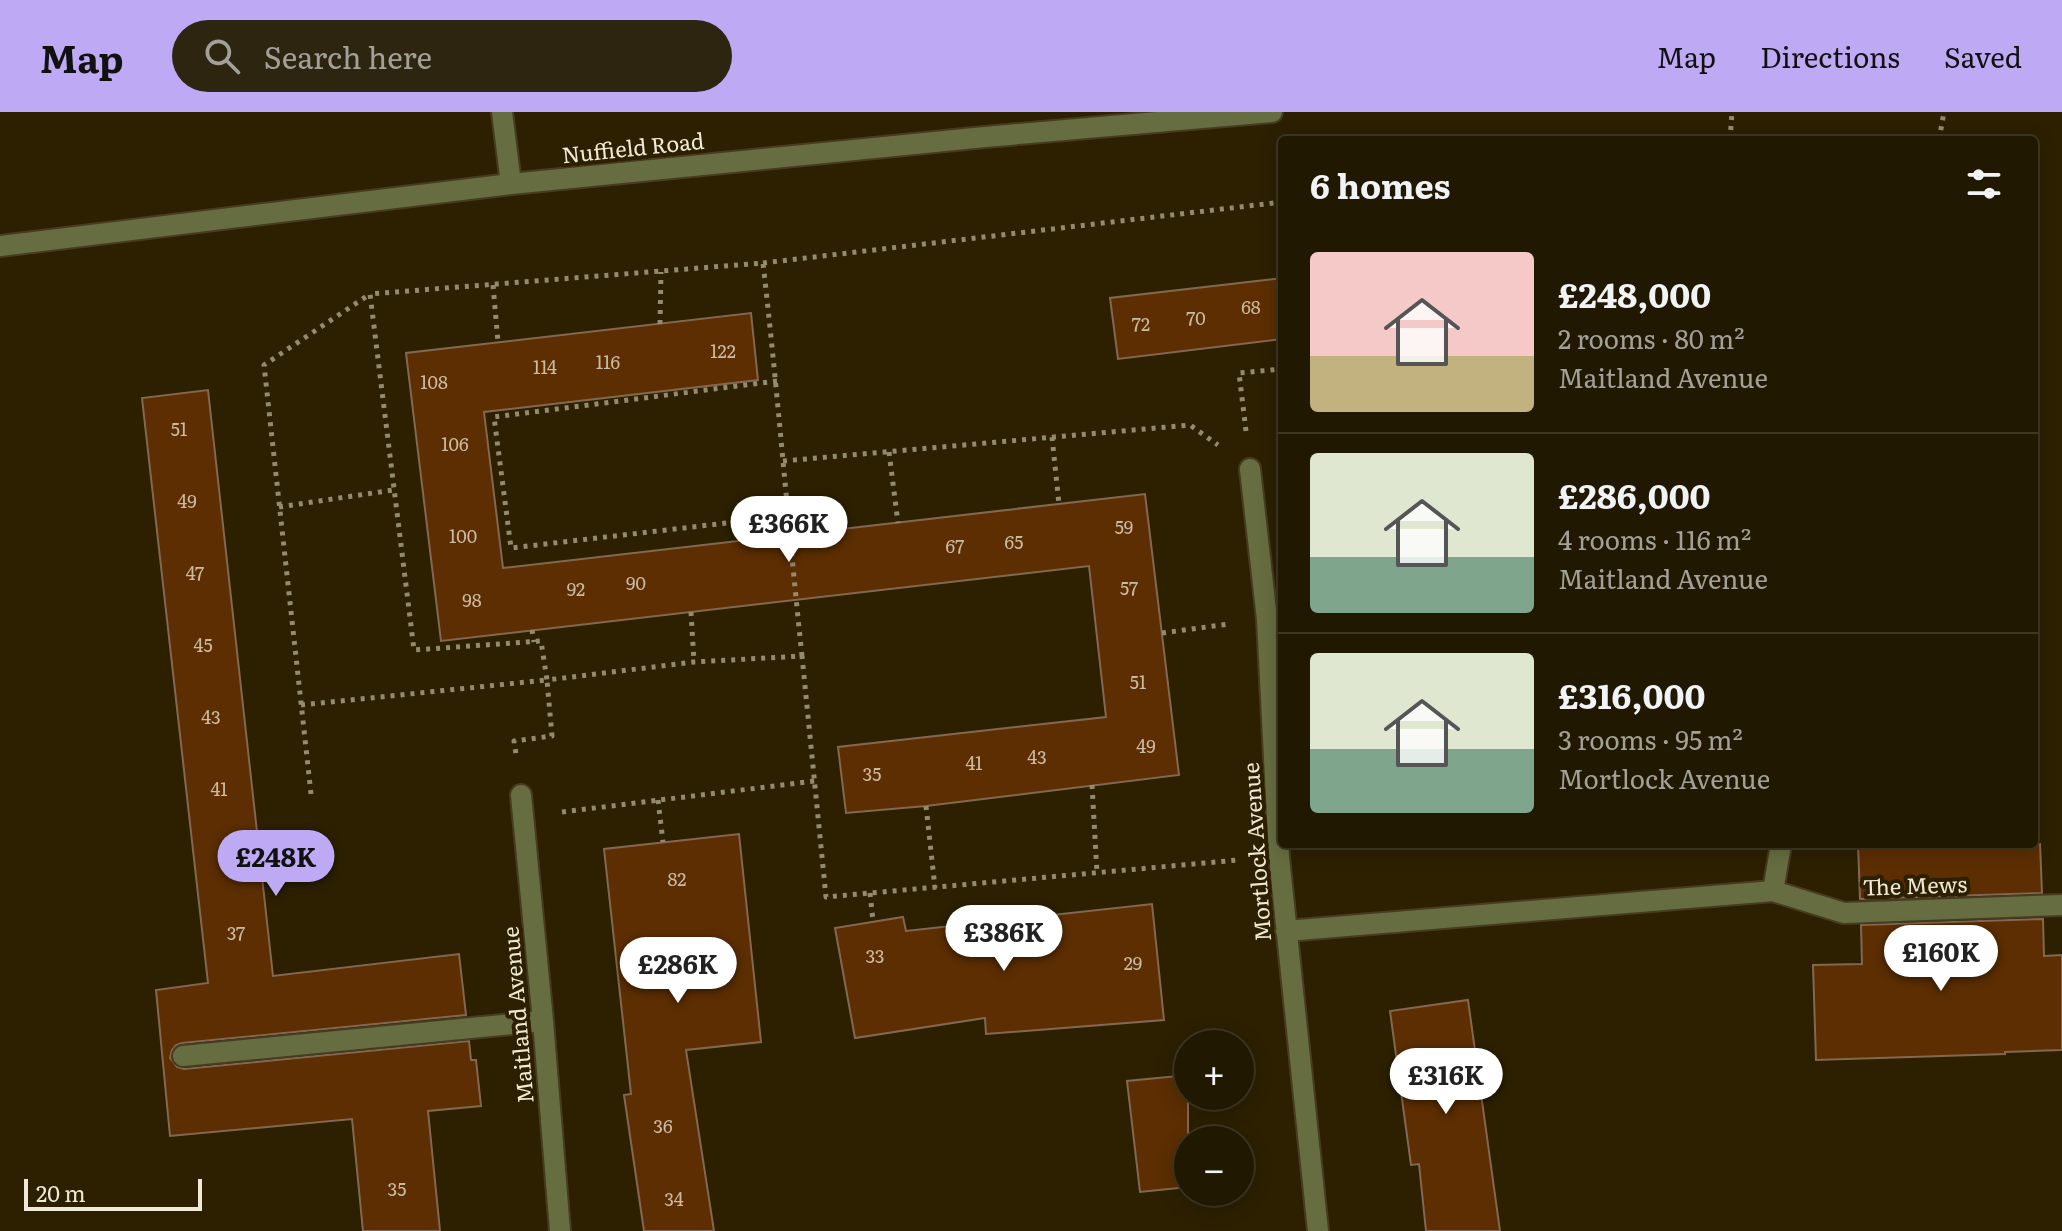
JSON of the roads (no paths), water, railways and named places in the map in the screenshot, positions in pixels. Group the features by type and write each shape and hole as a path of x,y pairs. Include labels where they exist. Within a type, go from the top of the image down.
{"street":[{"path":"502,112 511,184"},
{"name":"Nuffield Road","path":"0,246 511,184 969,138 1272,112"},
{"name":"Mortlock Avenue","path":"1250,469 1267,619 1278,837"},
{"name":"Maitland Avenue","path":"521,795 560,1231"},
{"name":"Mortlock Avenue","path":"1279,848 1318,1231"},
{"path":"1286,931 1773,891 1780,848"},
{"name":"The Mews","path":"1773,891 1844,913 2062,905"},
{"path":"183,1056 543,1021"}]}
